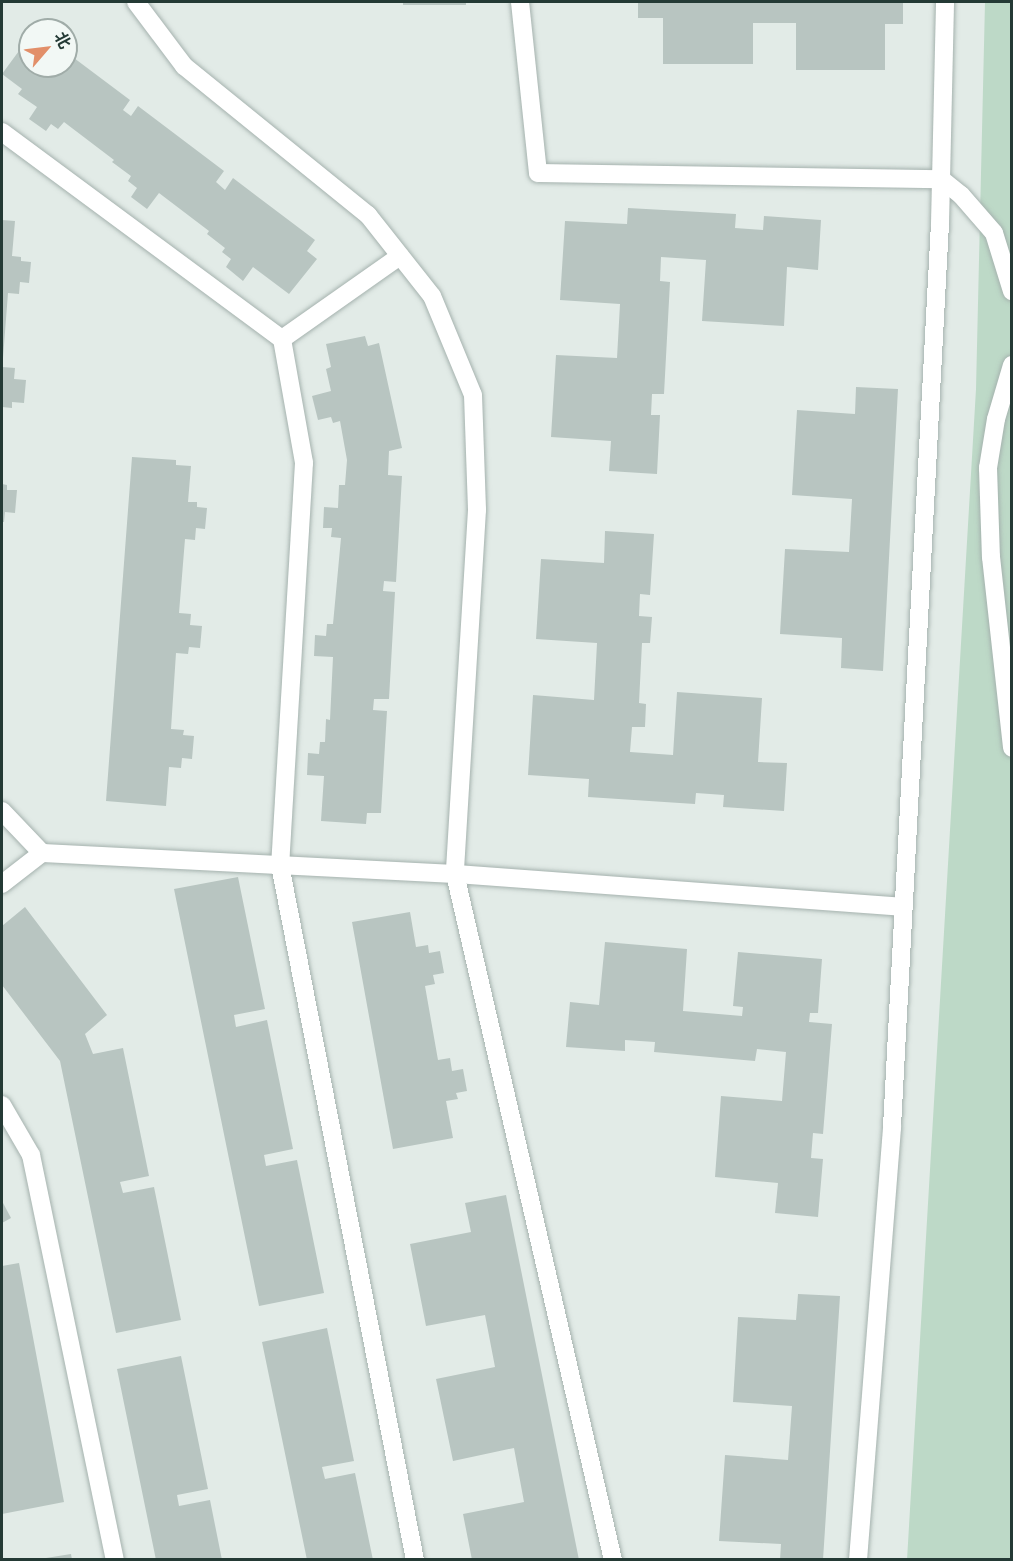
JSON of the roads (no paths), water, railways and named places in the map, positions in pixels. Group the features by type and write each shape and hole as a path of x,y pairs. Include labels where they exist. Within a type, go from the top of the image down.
{"lane":[{"path":"136,2 184,66 368,215 432,296 473,395 477,510 455,874 613,1560"},
{"path":"520,2 538,173 941,179 961,195 994,233 1011,291"},
{"path":"858,1560 892,1127 941,179 945,2"},
{"path":"2,132 282,339 304,463 280,865 415,1560"},
{"path":"282,339 400,256"},
{"path":"1011,366 996,419 988,468 991,557 1011,747"},
{"path":"2,811 42,852"},
{"path":"2,884 42,852 455,874 903,906"},
{"path":"2,1105 31,1155 115,1560"}]}
